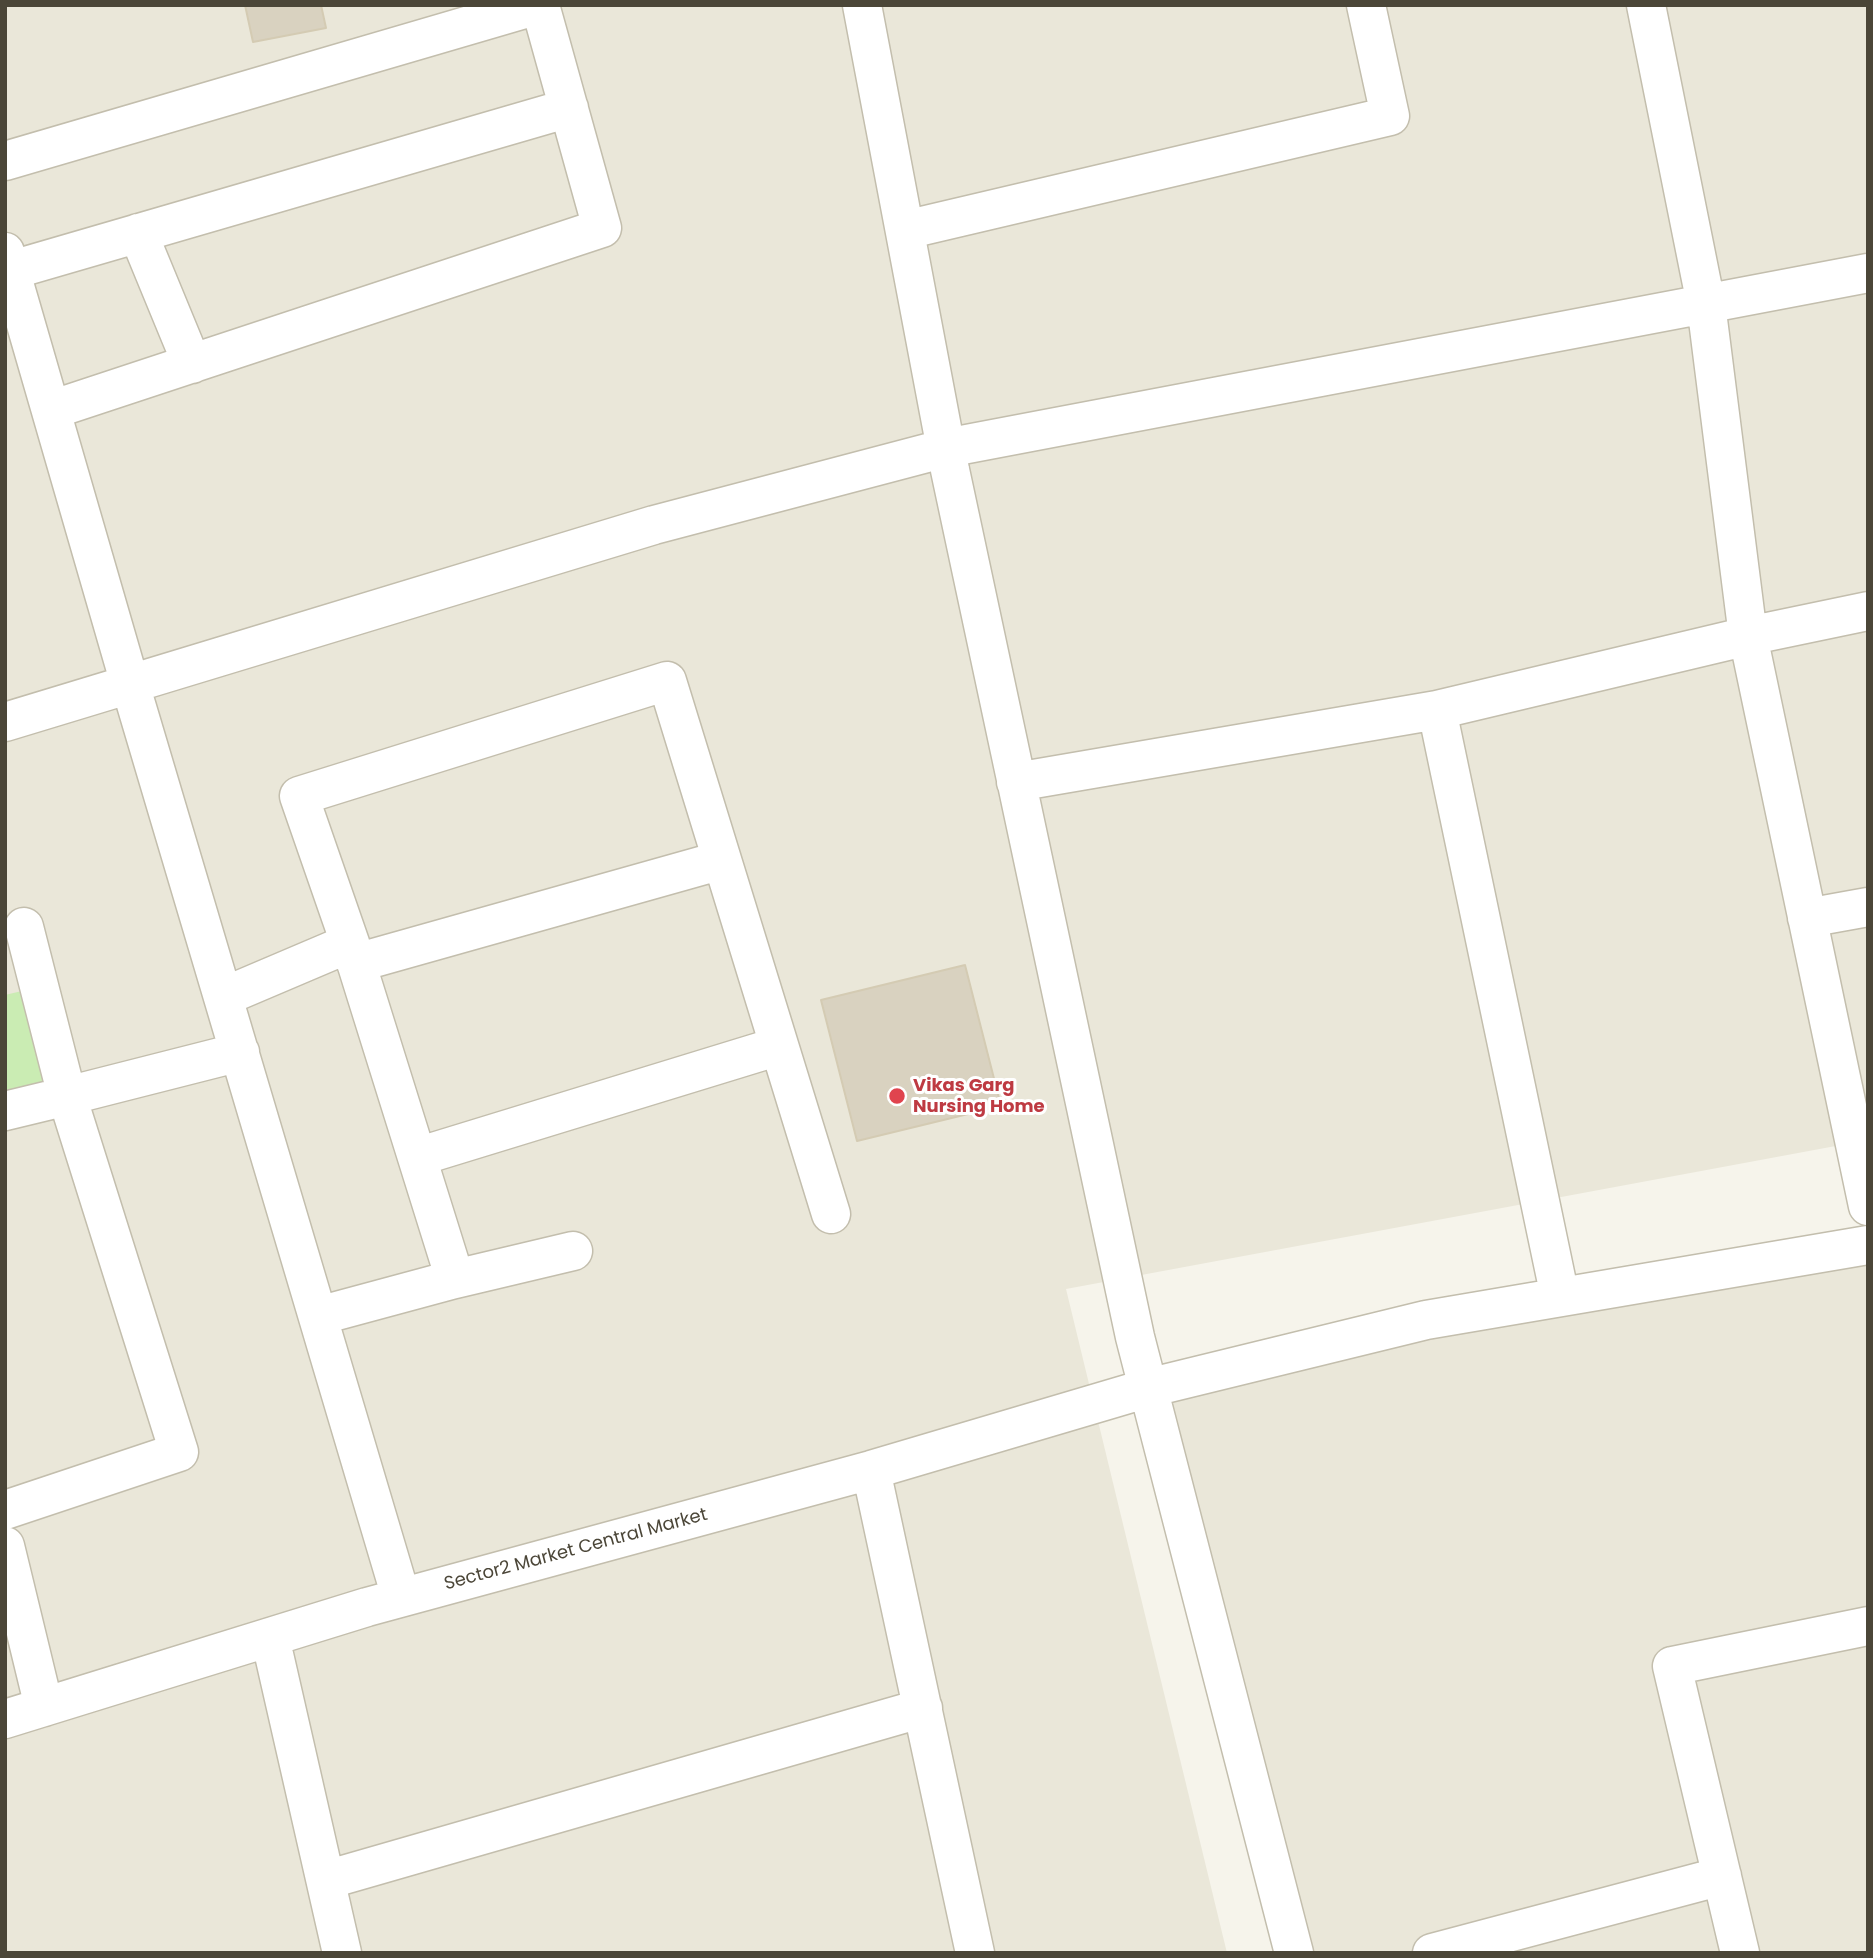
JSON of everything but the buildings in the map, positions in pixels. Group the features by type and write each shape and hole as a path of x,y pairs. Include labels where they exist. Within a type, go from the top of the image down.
{"street":[{"path":"5,161 539,5 602,228 51,410"},
{"path":"862,5 946,448 1132,1323 1294,1953"},
{"path":"905,230 1390,116 1366,5"},
{"path":"1646,5 1706,304 1748,636 1868,1206"},
{"path":"401,1597 7,265 138,233 569,108"},
{"path":"138,233 192,364"},
{"path":"5,722 654,525 946,448 1868,273"},
{"path":"1016,782 1437,710 1748,636 1868,611"},
{"path":"455,1279 353,953 299,796 667,681 831,1214"},
{"path":"1437,710 1560,1297"},
{"path":"223,997 353,953 722,860"},
{"path":"1807,918 1868,906"},
{"path":"5,1510 179,1452 66,1096 20,974 24,927"},
{"path":"417,1157 779,1046"},
{"path":"5,1111 240,1052"},
{"name":"Sector2 Market Central Market","path":"5,1719 401,1597 871,1470 1148,1388 1426,1320 1868,1245"},
{"path":"318,1316 573,1251"},
{"path":"871,1470 975,1953"},
{"path":"5,1546 44,1707"},
{"path":"1741,1953 1672,1666 1868,1626"},
{"path":"270,1637 342,1953"},
{"path":"326,1880 923,1708"},
{"path":"1432,1953 1722,1876"}],"shaded area":[{"path":"5,5 1868,5 1868,1140 1066,1289 1227,1953 5,1953"},
{"path":"1868,1259 1868,1953 1291,1953 1148,1388"}],"green space":[{"path":"26,990 45,1082 5,1093 5,995"}],"place":[{"name":"Vikas Garg Nursing Home","path":"897,1096"}]}
